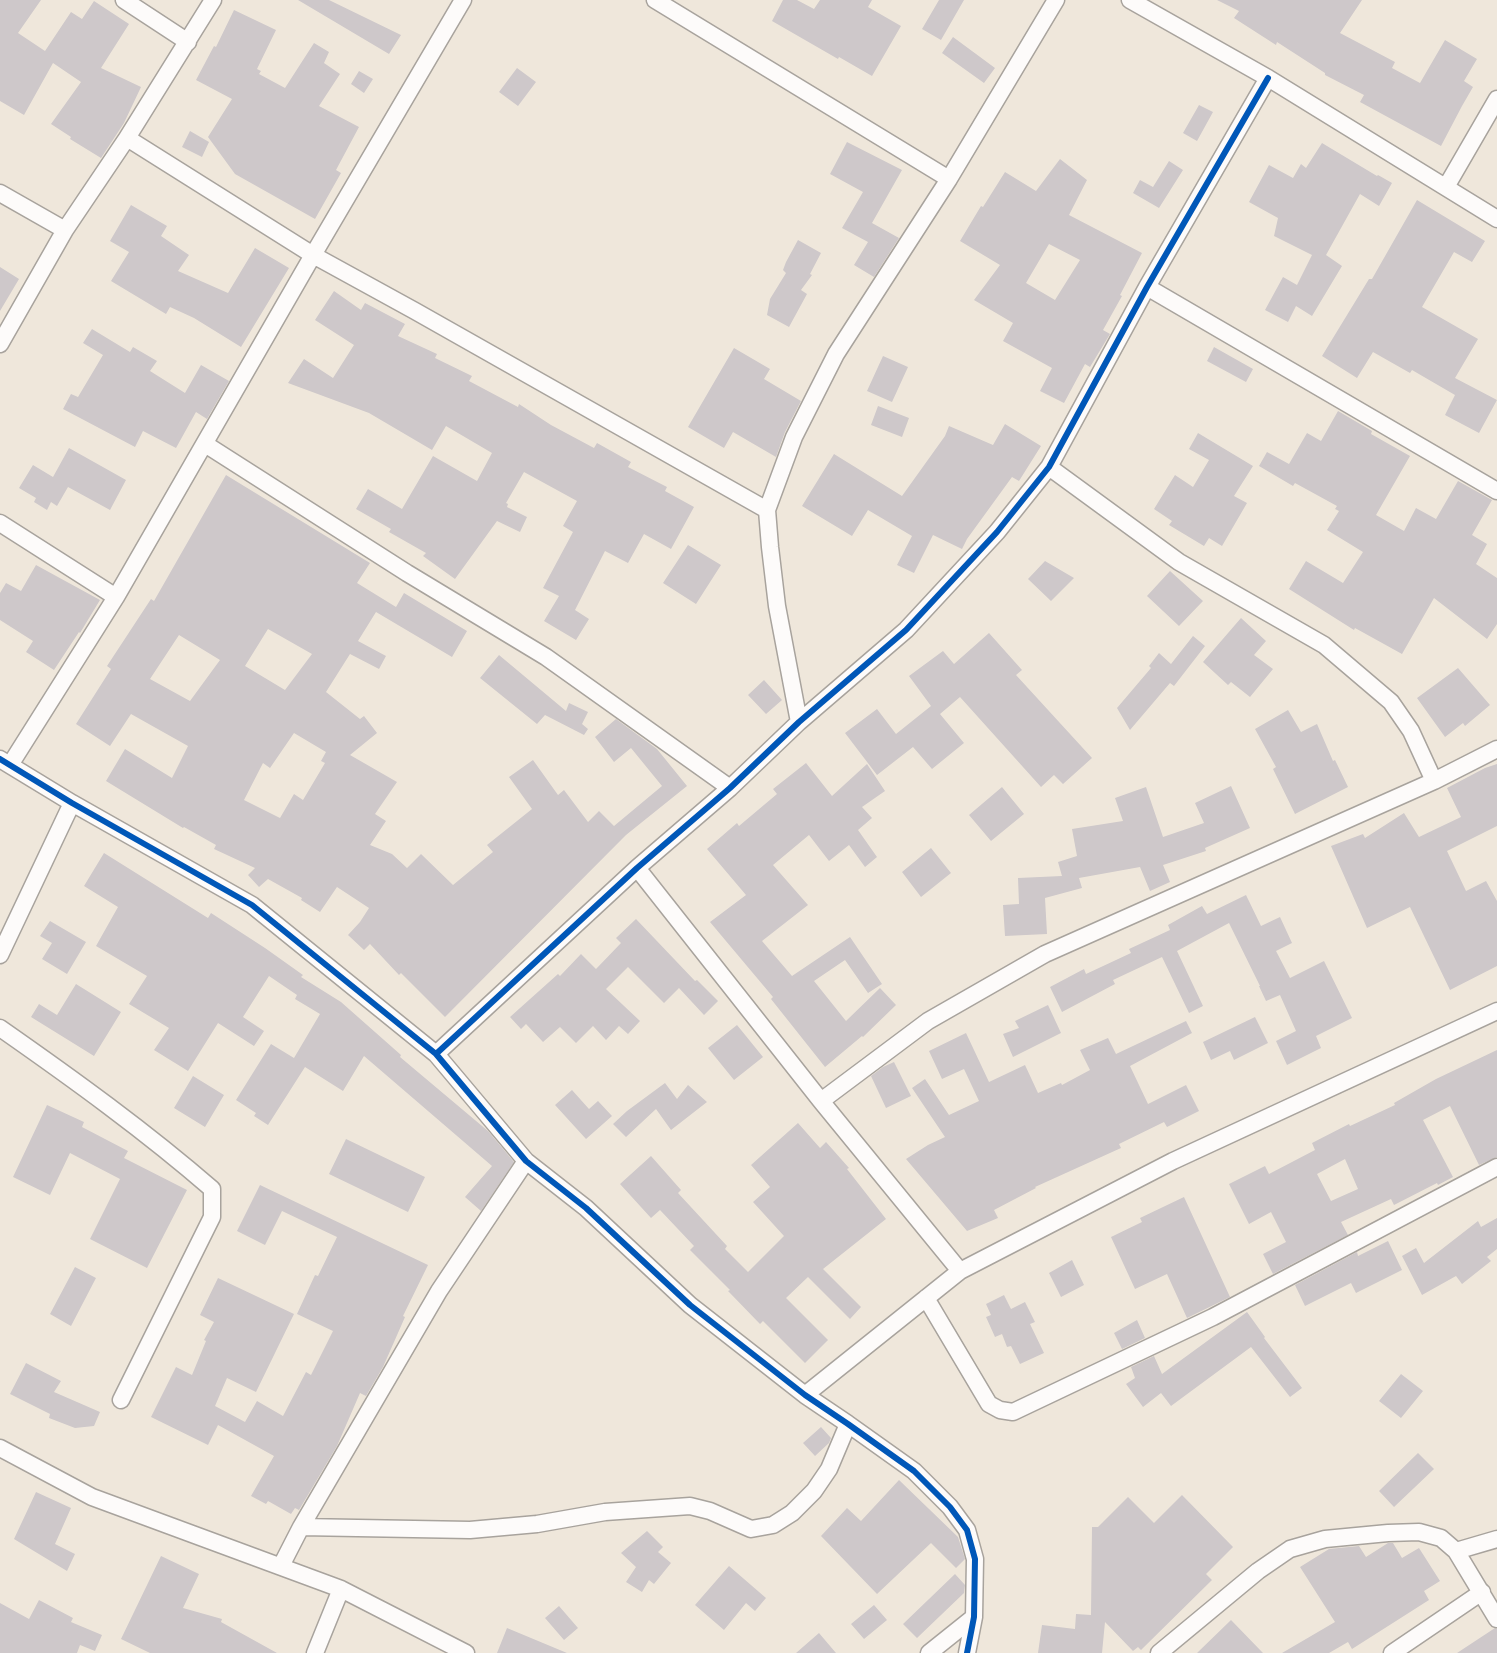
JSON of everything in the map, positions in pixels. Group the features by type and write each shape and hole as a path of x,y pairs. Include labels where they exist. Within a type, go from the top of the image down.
{"street":[{"path":"124,0 188,42"},
{"path":"0,344 66,230 127,138 213,0"},
{"path":"463,0 313,255 206,444 116,597 5,762 72,803 252,905 436,1054 526,1161 586,1208 690,1305 805,1395 914,1471 950,1507 967,1530 975,1559 974,1617 967,1653"},
{"path":"655,0 949,179"},
{"path":"799,722 777,606 767,510 794,436 836,354 949,179 1056,0"},
{"path":"1130,0 1268,78 1497,218"},
{"path":"436,1054 636,868 730,788 799,722 906,630 997,532 1049,467 1147,287 1268,78"},
{"path":"1446,187 1497,99"},
{"path":"127,138 313,255 767,510"},
{"path":"0,193 66,230"},
{"path":"1147,287 1497,491"},
{"path":"206,444 408,573 546,657 730,788"},
{"path":"1049,467 1179,562 1324,645 1392,702 1411,731 1434,781"},
{"path":"0,523 116,597"},
{"path":"820,1101 928,1021 1045,954 1434,781 1497,749"},
{"path":"0,955 72,803"},
{"path":"636,868 820,1101 960,1271"},
{"path":"805,1395 960,1271 1173,1161 1497,1011"},
{"path":"0,1028 89,1090 180,1161 212,1189 212,1216 121,1400"},
{"path":"281,1566 301,1527 439,1290 526,1161"},
{"path":"926,1298 989,1404 1000,1410 1013,1412 1213,1316 1497,1167"},
{"path":"301,1527 400,1527 470,1530 537,1524 605,1512 690,1506 710,1511 751,1529 773,1525 792,1513 814,1491 829,1469 848,1424"},
{"path":"0,1448 92,1497 341,1589 466,1653"},
{"path":"1159,1653 1258,1571 1290,1549 1325,1539 1419,1532 1441,1538 1456,1551 1497,1619"},
{"path":"1456,1551 1497,1539"},
{"path":"315,1653 341,1589"},
{"path":"1392,1653 1482,1592"},
{"path":"929,1653 974,1617"}],"building":[{"path":"0,0 41,0 18,33 45,51 71,12 82,19 94,1 129,24 101,68 141,87 124,123 101,158 70,139 71,137 51,124 81,82 53,63 24,115 0,101"},
{"path":"298,0 329,0 401,35 389,54"},
{"path":"783,0 797,0 814,9 820,0 872,0 868,7 901,26 872,76 772,21"},
{"path":"939,0 964,0 941,40 922,29"},
{"path":"1217,0 1362,0 1340,33 1395,62 1392,68 1420,83 1445,40 1477,59 1464,81 1473,87 1441,146 1360,102 1364,95 1325,75 1325,73 1277,42 1276,45 1234,18 1239,11"},
{"path":"234,10 276,30 257,69 261,71 259,74 285,88 314,43 329,52 324,63 340,74 319,106 359,127 336,170 341,173 315,219 235,174 208,137 232,99 196,80 214,46 216,47"},
{"path":"953,37 995,68 984,83 942,53"},
{"path":"517,68 536,82 518,106 499,92"},
{"path":"359,71 373,79 364,93 351,84"},
{"path":"1199,105 1213,112 1197,141 1183,133"},
{"path":"190,131 209,142 202,157 182,147"},
{"path":"847,142 902,170 872,223 899,238 874,277 854,265 868,242 842,228 863,192 830,174"},
{"path":"1322,143 1392,183 1379,206 1360,194 1326,255 1342,266 1312,316 1296,306 1288,322 1265,310 1283,277 1297,285 1312,255 1274,236 1278,218 1249,202 1269,165 1293,178 1301,164 1306,168"},
{"path":"1060,159 1087,180 1069,215 1142,253 1120,295 1122,296 1103,330 1110,334 1090,367 1085,364 1064,403 1040,391 1052,368 1003,341 1013,323 974,300 1000,265 960,241 981,206 983,207 1005,172 1036,191","holes":["1049,244 1080,260 1055,300 1026,283"]},
{"path":"1169,161 1183,170 1159,208 1133,193 1140,180 1153,187"},
{"path":"1417,200 1485,241 1472,262 1454,252 1422,307 1478,339 1455,378 1497,400 1479,433 1445,415 1455,395 1412,370 1410,373 1373,352 1357,378 1322,356 1369,279 1372,279"},
{"path":"131,205 167,226 161,236 189,255 178,271 228,293 255,248 289,268 241,347 194,318 170,307 166,314 111,281 129,252 110,241"},
{"path":"798,240 821,253 810,274 812,275 801,290 807,294 789,327 767,315 770,299 786,273 783,270"},
{"path":"0,267 19,279 0,311"},
{"path":"334,291 361,310 365,303 405,324 398,336 437,354 435,358 472,376 469,381 518,407 519,404 551,425 594,448 597,443 631,462 628,467 667,487 665,491 694,507 671,549 644,534 628,563 605,551 575,610 589,619 576,640 544,621 559,596 543,588 573,532 563,526 577,501 524,472 506,503 508,504 507,507 527,517 520,532 497,521 455,579 423,556 426,553 389,532 391,529 356,509 368,489 402,509 433,456 477,481 492,453 446,426 432,450 369,413 288,383 304,359 333,378 354,345 315,320"},
{"path":"92,329 130,352 133,347 157,361 150,371 185,393 201,365 229,381 207,419 196,412 176,448 143,431 135,447 63,409 71,394 78,397 103,355 83,343"},
{"path":"1214,347 1253,369 1246,382 1207,361"},
{"path":"734,348 770,369 764,379 801,401 785,432 776,457 733,432 724,448 688,427"},
{"path":"883,356 908,367 892,402 867,391"},
{"path":"878,406 909,418 902,437 871,425"},
{"path":"1338,411 1372,431 1371,434 1410,456 1376,515 1404,531 1416,508 1436,519 1458,481 1492,500 1472,535 1487,544 1476,564 1497,578 1497,624 1487,639 1434,598 1402,654 1355,628 1354,630 1289,589 1306,561 1343,583 1363,552 1327,530 1339,511 1335,509 1337,506 1295,483 1293,486 1259,466 1267,452 1289,464 1307,433 1321,441"},
{"path":"1005,424 1041,446 1019,481 1012,477 967,539 962,549 933,535 914,573 897,565 912,536 868,510 852,536 802,506 834,454 902,496 945,436 949,426 993,445"},
{"path":"1198,433 1253,466 1234,496 1247,503 1222,546 1209,538 1204,546 1169,525 1172,521 1154,509 1175,475 1193,487 1209,460 1189,449"},
{"path":"69,448 126,480 110,510 68,487 57,506 51,502 47,510 34,502 36,498 19,488 33,465 53,477"},
{"path":"226,475 370,563 357,583 396,607 404,593 467,631 452,657 376,612 358,641 386,656 379,669 350,654 326,692 360,719 364,716 377,733 350,755 397,782 375,814 386,821 370,845 392,854 407,868 421,854 453,885 493,852 487,845 532,809 509,777 533,760 558,795 564,790 588,822 599,811 614,826 662,786 631,748 614,762 595,737 616,719 657,749 687,786 626,835 445,1017 401,973 399,975 370,944 364,950 348,935 369,908 337,887 320,912 301,900 302,898 268,879 259,887 248,875 255,868 214,849 216,845 183,828 106,781 125,749 172,778 188,746 131,714 110,746 76,724 111,669 107,666 151,599 154,601","holes":["268,629 312,654 285,690 245,666","179,635 220,660 190,701 150,679","294,733 326,752 321,761 325,763 303,800 294,794 280,818 244,800 263,763 270,768"]},
{"path":"688,545 721,565 696,604 663,583"},
{"path":"1045,561 1074,578 1051,601 1028,579"},
{"path":"36,565 100,600 54,670 26,652 33,641 0,620 0,593 6,583 21,591"},
{"path":"1170,571 1203,601 1179,626 1147,596"},
{"path":"1241,618 1266,641 1254,655 1273,669 1250,697 1231,682 1228,685 1203,662"},
{"path":"989,633 1022,670 1016,675 1092,758 1063,784 1054,775 1041,787 960,697 940,714 964,743 932,769 913,747 877,775 845,733 877,709 896,734 931,706 909,676 943,651 954,664"},
{"path":"1193,636 1205,646 1174,686 1170,683 1130,730 1117,708 1151,668 1149,666 1159,653 1171,664"},
{"path":"499,655 566,711 569,703 588,712 582,724 588,729 584,735 545,715 537,724 480,678"},
{"path":"1458,668 1490,705 1465,726 1463,723 1445,737 1417,698"},
{"path":"764,680 782,700 766,714 748,695"},
{"path":"1288,710 1301,732 1317,724 1333,761 1335,760 1348,787 1295,814 1273,769 1276,767 1255,729"},
{"path":"806,763 832,796 867,764 885,791 862,807 872,818 858,830 877,857 865,867 849,845 829,861 809,835 773,865 808,905 762,941 792,976 850,937 882,984 868,993 845,960 814,981 846,1021 880,988 896,1005 863,1037 825,1067 771,999 773,997 710,922 746,895 707,849 737,823 739,826 777,794 773,789"},
{"path":"1497,764 1497,826 1447,851 1466,891 1486,881 1497,901 1497,966 1450,990 1410,907 1367,928 1331,846 1363,834 1365,838 1404,813 1419,837 1461,817 1447,788 1485,768"},
{"path":"1231,786 1250,828 1205,848 1206,851 1163,865 1170,882 1150,891 1140,867 1079,878 1082,888 1045,898 1047,934 1005,936 1003,905 1019,904 1018,878 1062,876 1058,862 1077,856 1072,829 1123,821 1115,798 1146,787 1163,837 1204,823 1195,803"},
{"path":"1002,787 1024,814 991,841 969,815"},
{"path":"931,848 951,873 921,897 902,872"},
{"path":"104,853 208,918 211,913 303,975 301,977 341,1002 401,1055 400,1057 488,1131 514,1162 481,1211 465,1197 492,1166 364,1056 343,1091 305,1067 268,1125 254,1116 256,1113 236,1100 271,1044 294,1058 320,1014 295,999 297,995 269,976 243,1017 264,1031 254,1046 218,1023 188,1071 154,1050 169,1028 129,1004 147,976 96,946 118,907 84,886"},
{"path":"1246,895 1261,926 1280,917 1292,943 1276,951 1290,978 1324,961 1352,1018 1316,1036 1321,1048 1287,1065 1276,1041 1296,1031 1280,995 1266,1001 1229,923 1177,951 1203,1006 1189,1013 1162,957 1113,980 1115,984 1062,1012 1050,987 1084,969 1086,974 1131,953 1129,949 1170,930 1168,925 1202,906 1207,914"},
{"path":"636,919 695,981 697,980 718,1001 704,1015 679,988 664,1003 628,967 606,989 640,1021 628,1034 619,1026 606,1040 593,1026 576,1043 560,1027 543,1042 526,1024 521,1029 510,1017 558,974 560,976 581,954 596,969 621,943 616,938"},
{"path":"50,921 86,942 67,974 42,959 52,943 40,936"},
{"path":"76,984 121,1012 94,1056 31,1017 39,1004 57,1015"},
{"path":"1048,1005 1061,1033 1013,1057 1003,1034 1019,1028 1015,1021"},
{"path":"1255,1017 1268,1043 1234,1060 1230,1051 1211,1060 1203,1042"},
{"path":"1186,1021 1192,1033 1130,1066 1148,1104 1186,1085 1199,1111 1167,1127 1164,1122 1119,1144 1121,1148 1035,1187 994,1210 998,1218 967,1231 906,1159 945,1137 912,1088 925,1079 949,1115 979,1101 964,1069 942,1079 929,1051 966,1033 989,1082 1025,1065 1038,1093 1061,1083 1062,1085 1090,1070 1080,1050 1108,1038 1116,1054"},
{"path":"737,1025 763,1057 734,1080 708,1048"},
{"path":"1497,1050 1497,1157 1479,1165 1450,1106 1423,1120 1453,1177 1394,1205 1391,1199 1341,1222 1348,1235 1273,1274 1263,1254 1286,1242 1271,1212 1249,1224 1229,1184 1265,1166 1269,1174 1315,1150 1312,1143 1349,1124 1350,1126 1395,1105 1394,1103 1436,1079","holes":["1345,1159 1358,1189 1331,1201 1317,1174"]},
{"path":"894,1062 911,1096 886,1108 871,1076"},
{"path":"193,1076 224,1095 205,1127 174,1108"},
{"path":"665,1083 677,1099 688,1085 707,1102 671,1130 656,1109 626,1137 613,1124 627,1111"},
{"path":"572,1090 589,1109 598,1101 612,1116 586,1139 555,1105"},
{"path":"47,1105 84,1122 82,1127 128,1151 124,1158 187,1190 147,1268 90,1239 120,1179 70,1153 50,1195 13,1177"},
{"path":"798,1123 820,1148 826,1142 849,1168 847,1169 886,1219 823,1269 861,1307 850,1319 808,1277 786,1298 828,1340 805,1363 763,1321 760,1324 728,1291 730,1290 690,1250 694,1246 660,1210 651,1218 620,1184 651,1156 681,1190 678,1193 727,1246 725,1249 748,1272 784,1236 753,1202 770,1187 751,1165"},
{"path":"346,1139 425,1177 408,1212 329,1174"},
{"path":"260,1185 428,1265 403,1316 405,1317 383,1367 366,1396 360,1393 337,1446 299,1510 295,1508 291,1514 268,1501 266,1504 251,1496 274,1456 218,1425 208,1445 151,1417 176,1367 192,1375 206,1341 204,1340 214,1322 200,1315 218,1278 294,1314 256,1392 227,1378 215,1406 245,1422 257,1401 283,1416 306,1372 311,1375 333,1331 297,1314 315,1275 318,1276 337,1237 282,1211 265,1245 237,1231"},
{"path":"1184,1197 1230,1297 1187,1318 1167,1274 1135,1289 1111,1237 1142,1222 1140,1218"},
{"path":"1497,1218 1497,1249 1487,1257 1491,1261 1462,1284 1456,1276 1422,1295 1402,1256 1416,1248 1424,1263 1478,1221 1481,1227"},
{"path":"1388,1241 1402,1270 1356,1293 1351,1283 1305,1306 1295,1285 1357,1252 1358,1256"},
{"path":"1072,1260 1084,1285 1061,1297 1049,1273"},
{"path":"75,1267 96,1278 71,1326 50,1314"},
{"path":"1004,1295 1011,1309 1025,1302 1035,1322 1030,1324 1044,1353 1020,1364 1011,1346 1007,1347 1002,1334 995,1337 986,1317 991,1315 986,1304"},
{"path":"1247,1312 1302,1388 1290,1397 1251,1347 1171,1406 1161,1393 1143,1407 1126,1384 1135,1378 1131,1367 1154,1356 1162,1374"},
{"path":"1137,1320 1145,1338 1122,1349 1114,1333"},
{"path":"26,1363 61,1381 54,1392 100,1412 94,1426 75,1428 49,1418 50,1414 10,1394"},
{"path":"1401,1374 1423,1391 1401,1418 1379,1401"},
{"path":"821,1427 831,1438 829,1443 815,1456 803,1443"},
{"path":"1418,1453 1434,1469 1394,1507 1379,1491"},
{"path":"899,1480 958,1537 965,1559 956,1568 931,1543 877,1594 821,1536 847,1508 861,1521"},
{"path":"36,1492 71,1508 55,1544 75,1554 67,1571 14,1539"},
{"path":"1182,1495 1233,1547 1206,1574 1212,1580 1141,1650 1138,1647 1133,1651 1105,1622 1102,1653 1038,1653 1042,1625 1075,1629 1076,1614 1091,1615 1092,1527 1098,1527 1128,1497 1154,1523"},
{"path":"647,1531 663,1547 658,1552 671,1563 654,1584 649,1580 642,1592 626,1582 636,1567 621,1553"},
{"path":"1388,1543 1393,1543 1402,1558 1419,1548 1440,1581 1424,1591 1429,1600 1352,1649 1348,1642 1329,1653 1282,1653 1335,1622 1300,1567 1329,1549 1359,1546 1366,1557"},
{"path":"161,1556 199,1574 183,1608 222,1619 221,1622 277,1653 150,1653 121,1639"},
{"path":"729,1566 766,1598 755,1611 746,1603 724,1630 695,1605"},
{"path":"955,1574 965,1585 964,1593 917,1638 903,1624"},
{"path":"39,1600 73,1618 71,1622 102,1635 95,1651 80,1645 77,1653 0,1653 0,1603 29,1619"},
{"path":"874,1605 887,1620 864,1639 851,1624"},
{"path":"559,1606 578,1628 564,1640 545,1618"},
{"path":"1231,1620 1263,1653 1197,1653"},
{"path":"507,1628 567,1653 497,1653"},
{"path":"1495,1628 1497,1629 1497,1653 1457,1653"},
{"path":"819,1633 836,1653 796,1653"}],"cycle path":[{"path":"436,1054 637,868 730,788 799,722 906,630 997,532 1049,467 1147,287 1268,78"},
{"path":"0,759 72,803 252,905 436,1054 526,1161 586,1208 690,1305 805,1395 914,1471 950,1507 967,1530 975,1559 974,1617 967,1653"}]}
